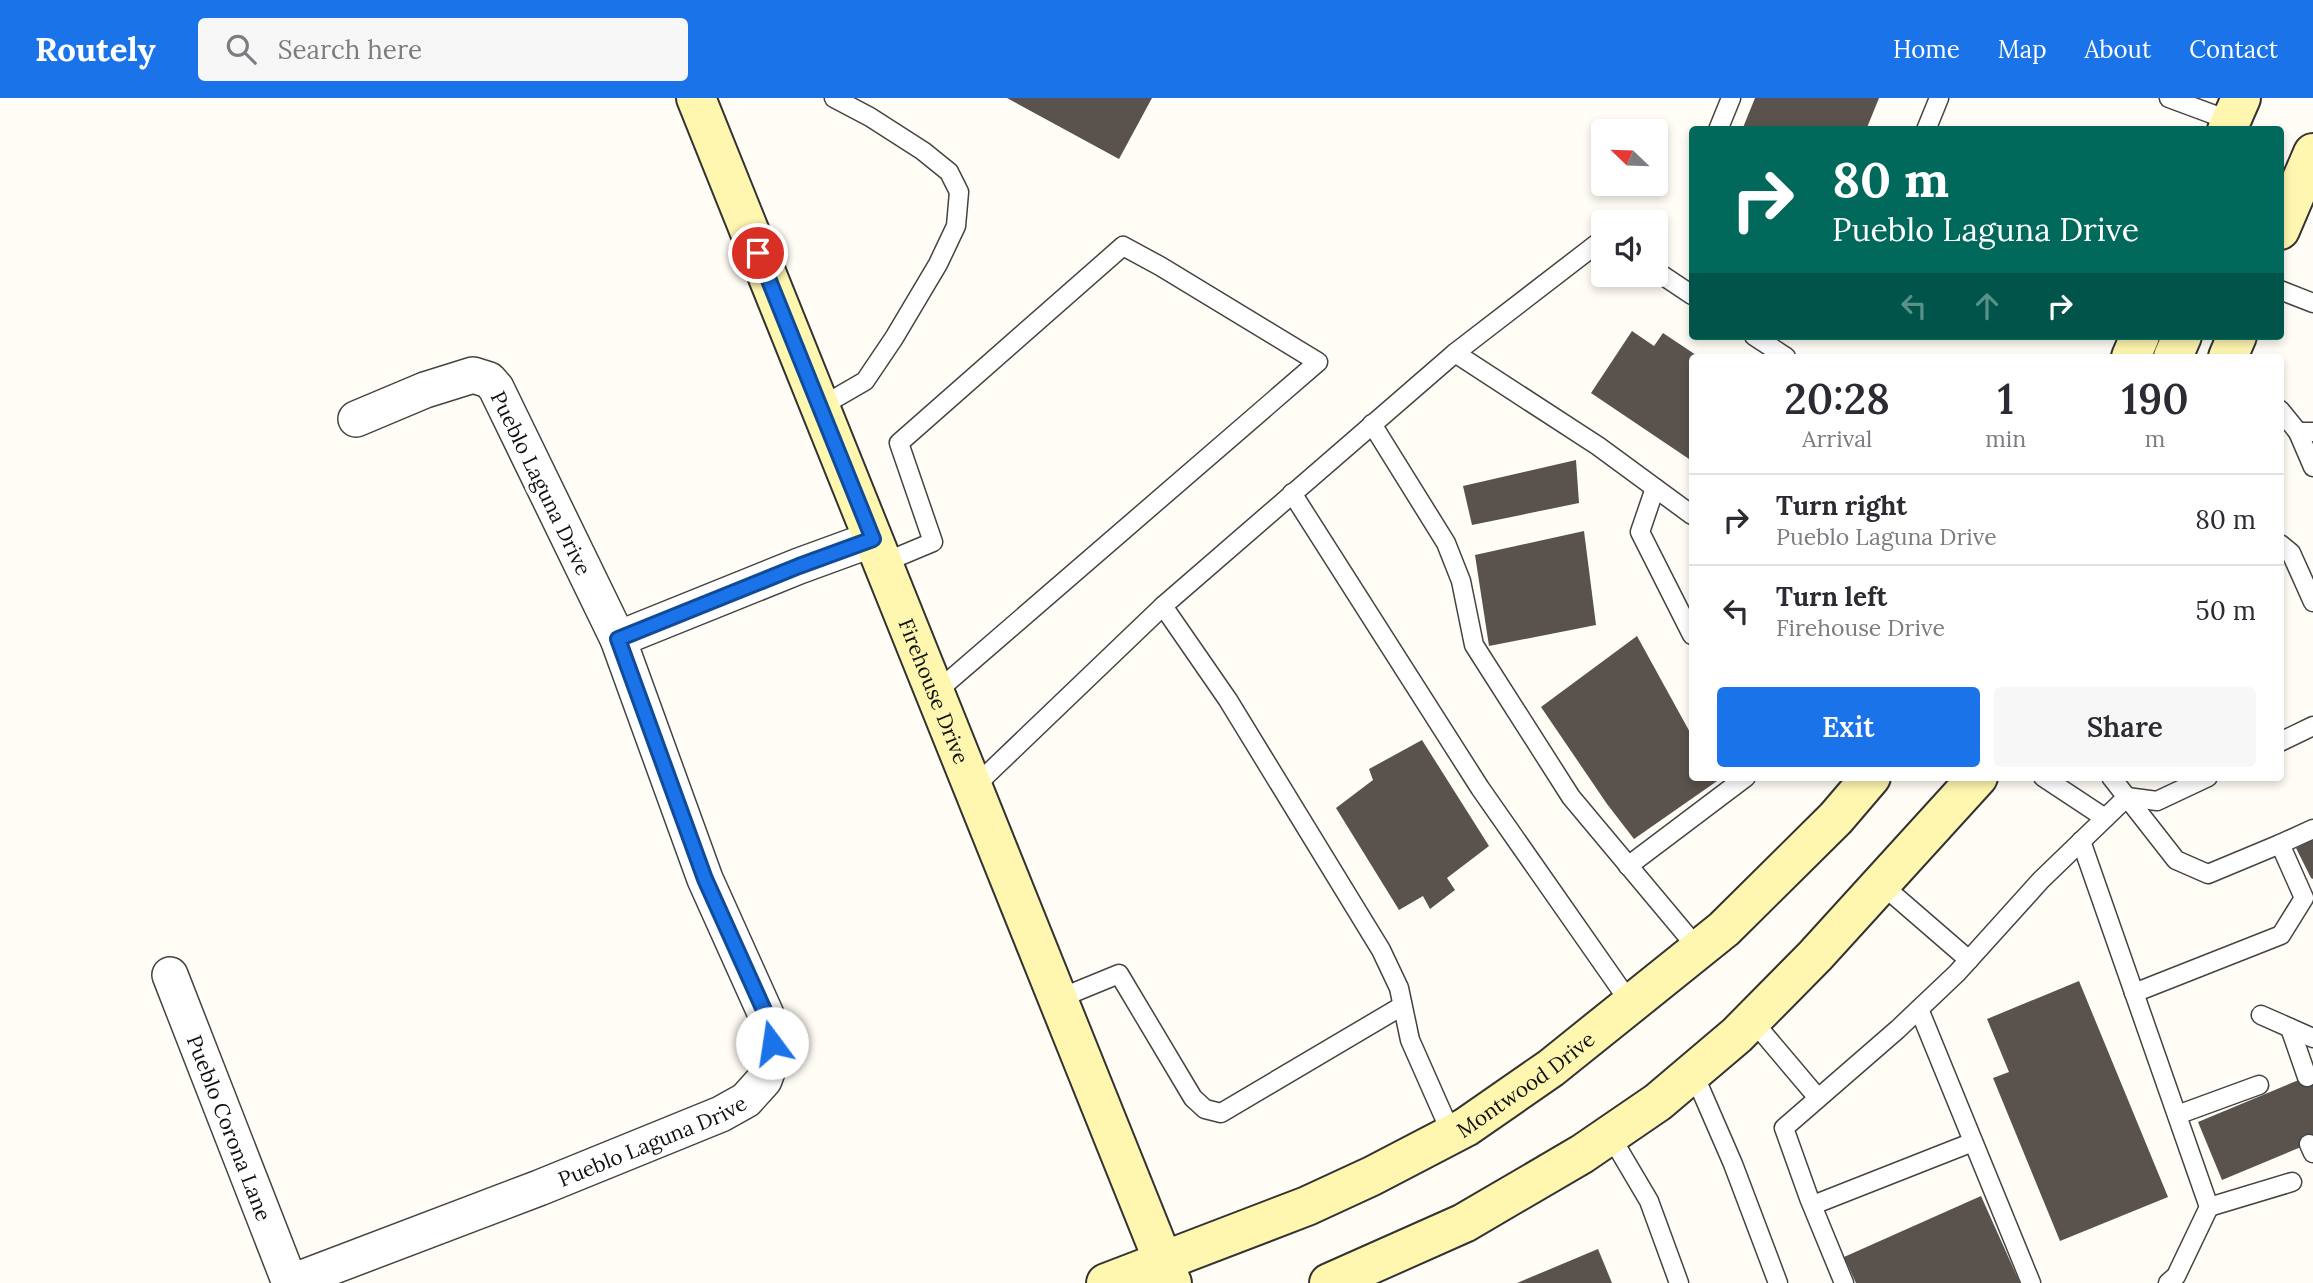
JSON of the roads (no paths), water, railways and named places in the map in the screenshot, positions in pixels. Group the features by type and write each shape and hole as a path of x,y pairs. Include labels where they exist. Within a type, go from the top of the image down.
{"main road":[{"name":"Firehouse Drive","path":"696,98 1168,1272"},
{"path":"2284,221 2313,153"},
{"name":"Montwood Drive","path":"1106,1283 1168,1272 1372,1176 1452,1135 1551,1068 1724,929 1836,818 1868,781"},
{"path":"1329,1283 1464,1223 1582,1154 1658,1102 1752,1020 1815,956 1974,781"}],"street":[{"name":"Pueblo Laguna Drive","path":"290,1283 539,1188 721,1114 746,1100 764,1080 772,1058 772,1028 705,879 618,639 496,388 489,380 473,375 425,390 356,419"},
{"path":"618,639 799,566 878,551"},
{"name":"Pueblo Corona Lane","path":"170,975 290,1283"}],"lane":[{"path":"820,407 865,381 894,338 938,264 956,226 959,192 949,172 923,150 834,98"},
{"path":"1720,126 1731,98"},
{"path":"1928,126 1939,98"},
{"path":"2169,98 2235,120"},
{"path":"878,551 933,542 899,443 1123,246 1318,362 935,693"},
{"path":"973,788 1163,606 1455,353 1591,248"},
{"path":"1668,279 1689,293"},
{"path":"2284,292 2313,303"},
{"path":"1760,340 1781,354"},
{"path":"1455,353 1598,446 1689,513"},
{"path":"2284,413 2306,432 2313,467"},
{"path":"1372,424 1446,543 1461,581 1474,645 1572,797 1699,950"},
{"path":"1655,488 1640,532 1689,629"},
{"path":"1292,494 1480,788 1631,1004"},
{"path":"2284,547 2291,553 2313,602"},
{"path":"1163,606 1228,700 1381,950 1398,988 1410,1040 1452,1135"},
{"path":"2284,740 2313,726"},
{"path":"1628,866 1741,781"},
{"path":"2049,781 2105,818"},
{"path":"2114,781 2176,860 2208,874 2312,831"},
{"path":"2127,797 2158,801 2171,785 2190,781"},
{"path":"1844,1283 1784,1128 1919,1009 1969,960 2041,880 2127,797"},
{"path":"2081,841 2209,1207 2176,1276 2168,1283"},
{"path":"2134,993 2281,936 2309,899 2280,844"},
{"path":"1880,883 1969,960"},
{"path":"1058,999 1119,974 1193,1098 1205,1109 1221,1113 1402,1006"},
{"path":"1919,1009 2031,1283"},
{"path":"2261,1014 2313,1038"},
{"path":"1752,1020 1818,1098"},
{"path":"2290,1028 2307,1077"},
{"path":"1693,1072 1733,1164 1778,1283"},
{"path":"2177,1115 2259,1086"},
{"path":"1610,1135 1649,1201 1679,1283"},
{"path":"1812,1205 1973,1142"},
{"path":"2209,1207 2292,1182"}]}
